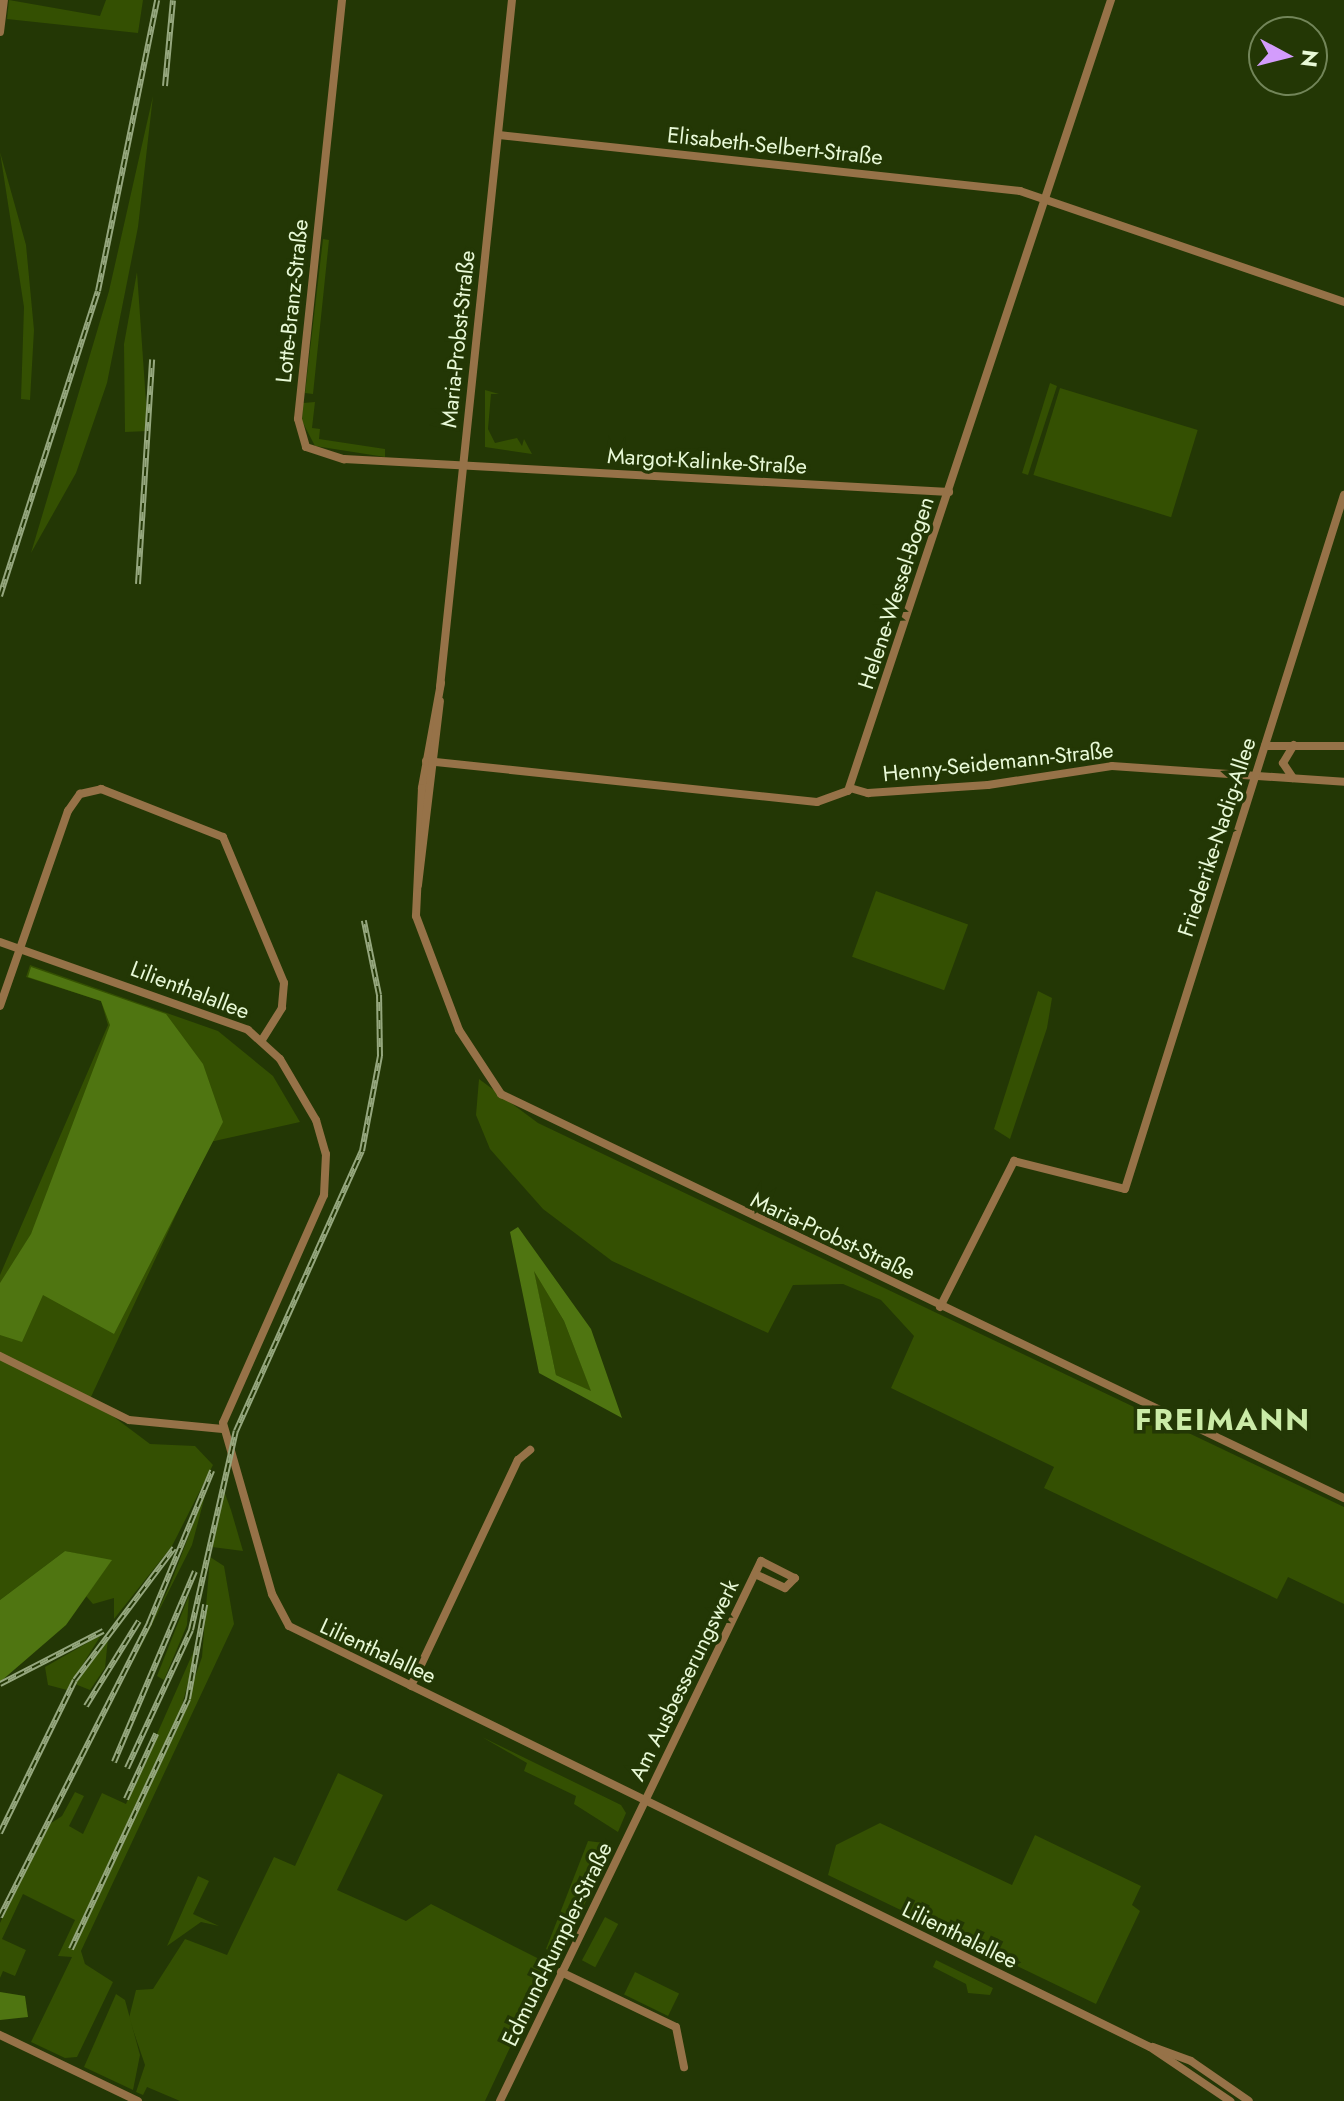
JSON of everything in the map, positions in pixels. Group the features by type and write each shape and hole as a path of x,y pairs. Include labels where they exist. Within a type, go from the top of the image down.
{"street":[{"path":"0,32 4,0"},
{"name":"Lotte-Branz-Straße","path":"342,0 299,429 306,447 322,456 463,465"},
{"name":"Maria-Probst-Straße","path":"415,902 436,762 441,683 512,0"},
{"name":"Helene-Wessel-Bogen","path":"850,788 1111,0"},
{"name":"Elisabeth-Selbert-Straße","path":"499,135 1046,198 1132,235 1344,302"},
{"name":"Margot-Kalinke-Straße","path":"463,465 949,492"},
{"name":"Friederike-Nadig-Allee","path":"940,1307 1014,1161 1125,1189 1344,495"},
{"name":"Maria-Probst-Straße","path":"441,683 426,761 415,902 428,959 459,1030 501,1094 1344,1498"},
{"path":"1294,744 1283,763 1294,779"},
{"path":"1265,746 1344,746"},
{"path":"426,761 817,802 836,800 850,788"},
{"name":"Henny-Seidemann-Straße","path":"850,788 868,793 988,785 1097,767 1257,772 1294,779 1344,782"},
{"path":"0,1006 68,811 80,794 101,789 223,837 284,983 282,1008 262,1040"},
{"name":"Lilienthalallee","path":"0,942 227,1019 262,1040 316,1120 327,1175 317,1215 230,1398 223,1429 284,1619 302,1636 411,1686 1150,2047 1191,2061 1245,2100"},
{"path":"0,1356 129,1420 223,1429"},
{"path":"411,1686 518,1460 530,1450"},
{"name":"Am Ausbesserungswerk","path":"646,1802 761,1561 793,1572 791,1586 755,1574"},
{"name":"Edmund-Rumpler-Straße","path":"500,2101 646,1802"},
{"path":"561,1972 676,2027 684,2067"},
{"path":"0,2035 138,2101"},
{"name":"Lilienthalallee","path":"1150,2047 1230,2101"}],"green space":[{"path":"9,0 100,16 106,0 143,0 138,33 7,19"},
{"path":"153,96 138,227 107,383 76,473 31,553 109,291"},
{"path":"0,152 26,245 34,330 30,400 21,399 24,307"},
{"path":"323,239 329,240 313,394 305,393"},
{"path":"137,272 148,431 125,432 124,344"},
{"path":"1050,383 1057,386 1028,475 1022,473"},
{"path":"1060,388 1198,430 1171,517 1033,475"},
{"path":"485,390 499,394 491,394 488,429 495,443 517,438 522,446 524,439 532,454 485,447"},
{"path":"315,402 312,428 320,429 319,439 385,449 385,457 315,446 302,421 303,403"},
{"path":"876,891 968,925 944,990 852,957"},
{"path":"30,965 218,1031 273,1076 300,1122 210,1142 90,1399 150,1444 195,1446 213,1465 172,1546 114,1619 114,1598 93,1604 86,1596 111,1561 65,1551 0,1600 0,1275 108,1025 101,1001 26,977"},
{"path":"31,967 166,1014 203,1064 223,1122 114,1334 43,1295 22,1342 0,1335 0,1283 31,1234 110,1025 101,1001 28,977"},
{"path":"1038,991 1052,998 1047,1028 1010,1139 994,1129"},
{"path":"479,1079 538,1123 1344,1507 1344,1604 1288,1577 1277,1599 1044,1488 1054,1467 891,1388 914,1336 881,1300 843,1284 793,1285 768,1333 612,1261 543,1209 490,1149 476,1115"},
{"path":"518,1227 591,1329 622,1418 539,1373 510,1232","holes":["534,1271 564,1321 591,1391 556,1375"]},
{"path":"533,1268 564,1321 592,1392 556,1375"},
{"path":"207,1488 192,1545 130,1668 170,1585"},
{"path":"224,1491 231,1510 243,1551 212,1547"},
{"path":"65,1551 112,1560 66,1625 0,1682 0,1600"},
{"path":"210,1557 224,1566 234,1624 81,1951 85,1964 113,1982 77,2057 65,2058 31,2042 72,1957 58,1956 75,1920 23,1894 2,1939 26,1950 15,1976 3,1971 0,1978 0,1923 45,1827 62,1816 75,1792 84,1796 69,1826 83,1834 102,1793 126,1804 200,1637 174,1736 202,1657"},
{"path":"189,1595 187,1625 164,1680 157,1676"},
{"path":"101,1635 67,1690 48,1685 45,1667"},
{"path":"108,1638 105,1668 90,1690 75,1684"},
{"path":"482,1737 621,1805 626,1813 618,1832 574,1804 576,1796 524,1771 527,1763"},
{"path":"338,1773 383,1795 337,1890 406,1921 431,1904 549,1964 485,2101 180,2101 147,2087 143,2095 136,2092 145,2065 129,2018 136,1990 153,1989 185,1939 227,1955 274,1857 295,1866"},
{"path":"880,1823 1012,1885 1035,1835 1141,1886 1132,1905 1140,1911 1096,2004 828,1875 836,1845"},
{"path":"588,1841 613,1844 560,1956 546,1949"},
{"path":"198,1876 209,1881 193,1914 219,1926 201,1922 167,1946"},
{"path":"605,1917 618,1924 595,1967 582,1960"},
{"path":"936,1960 993,1988 990,1995 968,1993 966,1984 933,1967"},
{"path":"635,1972 679,1993 668,2016 624,1994"},
{"path":"0,1992 25,1996 28,2017 0,2020"},
{"path":"116,1994 125,2000 140,2055 133,2090 84,2067"}],"railway":[{"path":"0,596 98,291 157,0"},
{"path":"165,86 173,0"},
{"path":"138,584 152,359"},
{"path":"127,1768 191,1630 236,1431 362,1151 380,1056 379,995 364,921"},
{"path":"0,1917 149,1623 212,1471"},
{"path":"0,1833 75,1680 174,1548"},
{"path":"114,1762 195,1571"},
{"path":"71,1949 188,1699 205,1605"},
{"path":"86,1706 139,1621"},
{"path":"0,1684 103,1631"},
{"path":"126,1799 156,1734"}],"district":[{"name":"FREIMANN","path":"1223,1420"}]}
